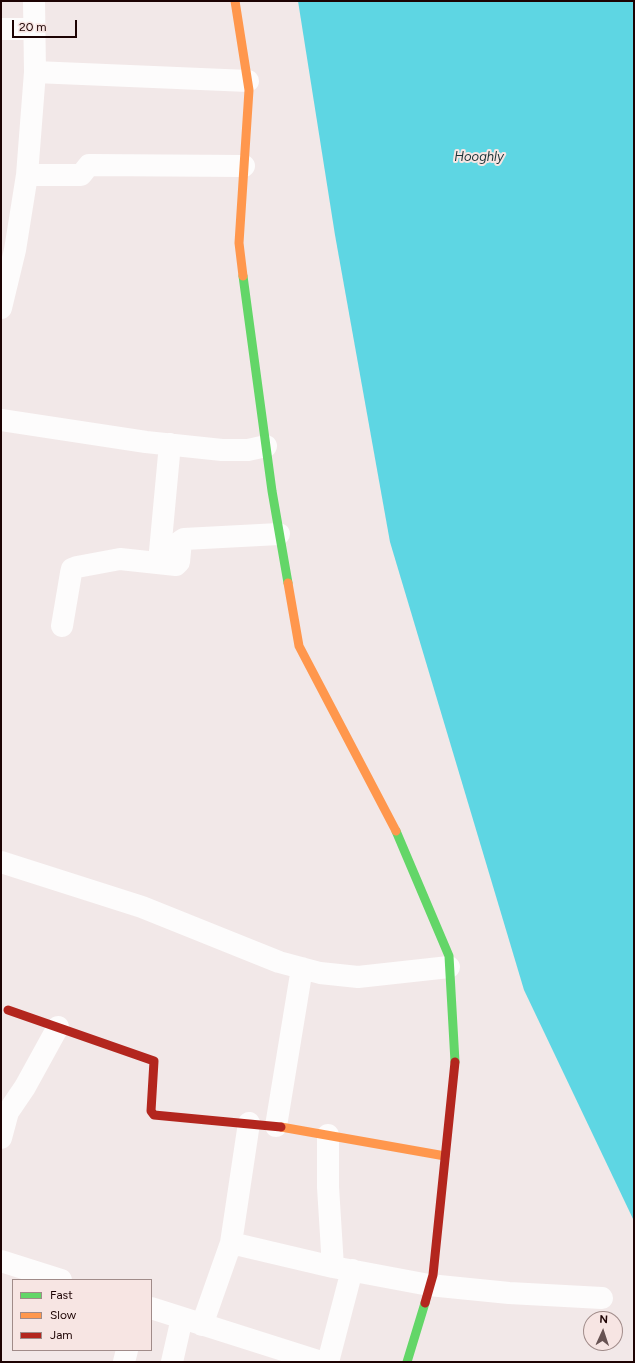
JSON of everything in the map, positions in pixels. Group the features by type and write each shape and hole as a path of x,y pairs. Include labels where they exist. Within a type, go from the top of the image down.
{"street":[{"path":"1,308 8,249 27,175 35,72 34,1"},
{"path":"235,1 249,90 239,243 279,534 299,646 394,826 448,956 455,1067 432,1275 407,1362"},
{"path":"1,29 34,29"},
{"path":"35,72 248,81"},
{"path":"27,175 82,175 89,165 244,166"},
{"path":"1,420 170,444 228,450 248,450 266,446"},
{"path":"159,562 170,444"},
{"path":"62,626 72,569 120,559 178,564 181,541 184,539 279,534"},
{"path":"1,862 142,908 279,962 320,973 358,977 449,966"},
{"path":"276,1126 302,968"},
{"path":"8,1010 154,1061 152,1113 276,1126 445,1156"},
{"path":"1,1138 8,1112 25,1087 58,1027"},
{"path":"172,1362 231,1243 249,1123"},
{"path":"328,1135 328,1187 342,1269 328,1362"},
{"path":"231,1243 342,1269 429,1285 509,1293 602,1298"},
{"path":"1,1261 58,1279"},
{"path":"152,1308 321,1362"},
{"path":"124,1362 127,1351"}],"water":[{"name":"Hooghly","path":"298,1 634,1 634,1221 524,990 390,542 335,235"}],"traffic: fast":[{"path":"243,276 272,491 288,583"},
{"path":"396,831 449,956 455,1062"},
{"path":"407,1362 425,1303"}],"traffic: slow":[{"path":"235,1 249,90 239,243 243,276"},
{"path":"288,583 299,646 396,831"},
{"path":"281,1127 445,1156"}],"traffic: jam":[{"path":"8,1010 154,1061 151,1111 154,1115 281,1127"},
{"path":"425,1303 433,1275 455,1062"}]}
